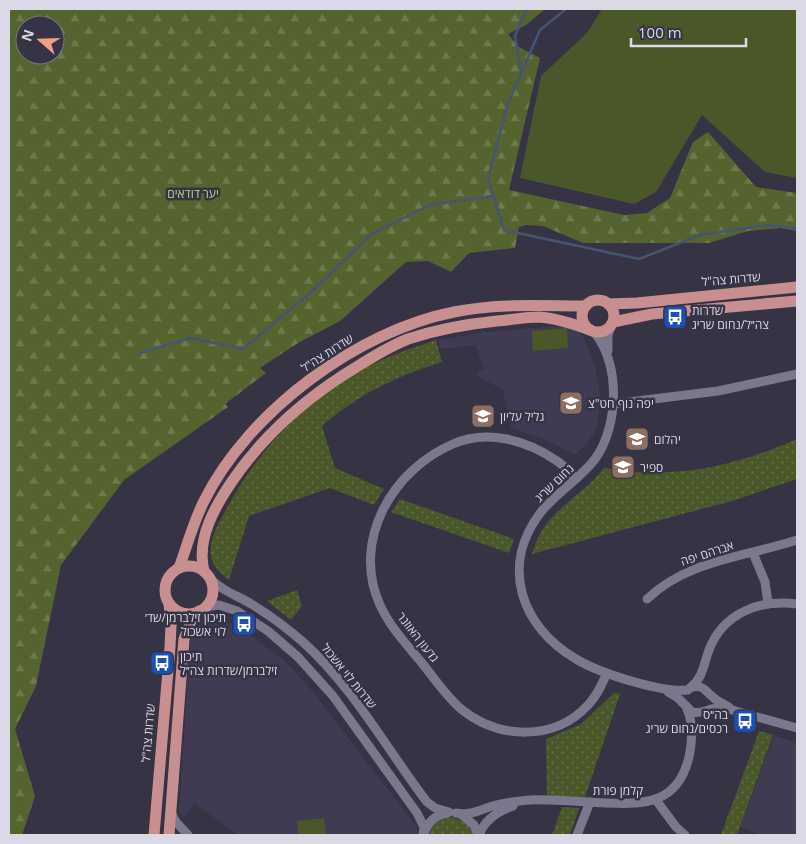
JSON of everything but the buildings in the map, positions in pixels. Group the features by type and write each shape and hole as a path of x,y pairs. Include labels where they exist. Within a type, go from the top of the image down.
{"main road":[{"name":"שדרות צה\"ל","path":"608,304 637,303 797,287"},
{"path":"592,331 585,325 582,318 586,306 596,300 608,304 614,312 613,323"},
{"path":"169,835 184,639 191,621 212,594 212,587 206,574 201,548 217,506 246,462 260,443 312,396 338,378 393,346 455,326 539,318 565,322 592,331 605,331 613,323 652,314 797,301"},
{"name":"שדרות צה\"ל","path":"179,568 205,500 234,453 282,402 330,366 387,333 403,326 452,312 518,305 586,306"},
{"path":"202,609 188,614 181,612 169,603 166,593 167,582 173,572 179,568 194,566 206,574"},
{"name":"שדרות צה\"ל","path":"154,835 170,647 169,603"}],"street":[{"name":"נחום שריג","path":"613,323 607,339 613,387 613,404 611,424 603,447 592,463 551,500 533,524 522,549 518,573 519,584 528,608 548,637 575,658 607,673 666,690 678,698 686,707"},
{"name":"נחום שריג","path":"592,331 603,345 609,361"},
{"path":"613,404 718,391 797,374"},
{"name":"גדעון האוזנר","path":"576,479 558,461 518,442 497,438 477,438 457,442 438,450 420,463 403,480 380,514 372,539 371,578 377,598 387,619 444,690 461,708 479,721 499,729 519,733 538,732 557,727 574,718 588,706 599,690 607,673"},
{"name":"אברהם יפה","path":"647,599 665,584 690,571 712,563 797,540"},
{"name":"אברהם יפה","path":"753,553 764,577 768,603"},
{"name":"שדרות לוי אשכול","path":"206,574 223,590 251,604 276,620 313,651 344,687 427,802 435,808 464,816 476,828 478,835"},
{"path":"705,710 710,702 704,680 709,649 727,623 739,613 752,607 768,603 797,604"},
{"name":"שדרות לוי אשכול","path":"202,609 222,606 242,614 278,639 308,666 333,696 417,813 424,827 423,835"},
{"path":"705,666 698,680 683,697 686,707 696,713 719,708 736,710"},
{"path":"689,688 699,686 718,702 736,710 797,728"},
{"name":"נחום שריג","path":"666,690 689,688"},
{"name":"קלמן פורת","path":"686,707 691,723 692,738"},
{"name":"קלמן פורת","path":"452,813 471,814 499,804 535,800 630,804 642,804 656,800 669,792 681,778 688,760 692,738 698,721 705,710"},
{"name":"קלמן פורת","path":"478,835 484,824 494,815 514,805 535,800"},
{"path":"656,800 685,835"},
{"path":"577,835 590,802"},
{"path":"171,810 176,822 188,835"},
{"path":"423,835 426,827 432,820 439,815 452,813"}],"shaded area":[{"path":"564,326 577,330 583,336 596,370 600,396 598,421 594,433 575,455 544,439 511,428 503,390 476,373 484,369 476,345 440,349 439,340 484,332"},
{"path":"215,618 242,629 281,658 298,675 410,818 417,828 417,835 238,835 194,803 184,818 179,812 190,643 197,627 205,620"},
{"path":"774,736 797,742 797,835 762,835 740,827"}],"green space":[{"name":"יער דודאים","path":"9,9 545,9 526,25 508,34 519,47 540,58 509,190 624,215 647,213 670,198 693,142 708,132 756,187 797,193 797,231 780,228 748,231 709,243 583,243 543,226 526,225 519,227 515,248 469,253 451,272 428,261 406,262 340,321 298,343 260,368 266,373 225,404 228,407 124,480 61,565 36,686 15,729 35,796 22,835 9,835"},
{"path":"602,9 797,9 797,178 765,172 702,115 656,192 634,204 520,178 541,76 587,33"},
{"path":"567,328 568,348 533,351 532,331"},
{"path":"436,340 442,362 393,380 363,396 322,426 335,468 384,489 374,505 330,488 249,516 229,580 221,573 213,563 211,554 216,530 236,492 262,454 278,436 311,404 349,377 380,360"},
{"path":"797,439 797,479 732,501 532,554 540,533 548,522 561,508 598,476 604,468 654,472 703,468 750,457"},
{"path":"400,499 514,539 509,553 391,512"},
{"path":"297,590 302,606 291,620 267,601"},
{"path":"614,693 620,694 585,797 547,796 546,739 581,724"},
{"path":"759,731 773,735 737,835 721,835"},
{"path":"562,807 579,808 570,835 552,835"},
{"path":"451,817 465,823 473,835 428,835 437,822"},
{"path":"324,818 326,835 299,835 297,821"}],"waterway":[{"path":"521,72 515,36 527,9"},
{"path":"566,9 540,30 507,106 488,178 504,230 639,259 700,235 768,225 797,229"},
{"path":"140,353 190,338 243,349 307,296 373,233 430,205 493,196"}],"place":[{"name":"שדרות צה״ל/נחום שריג","path":"675,317"},
{"name":"יפה נוף חט\"צ","path":"571,403"},
{"name":"גליל עליון","path":"483,416"},
{"name":"יהלום","path":"637,439"},
{"name":"ספיר","path":"623,467"},
{"name":"תיכון זילברמן/שד׳ לוי אשכול","path":"244,624"},
{"name":"תיכון זילברמן/שדרות צה״ל","path":"162,663"},
{"name":"בה״ס רכסים/נחום שריג","path":"745,721"}]}
